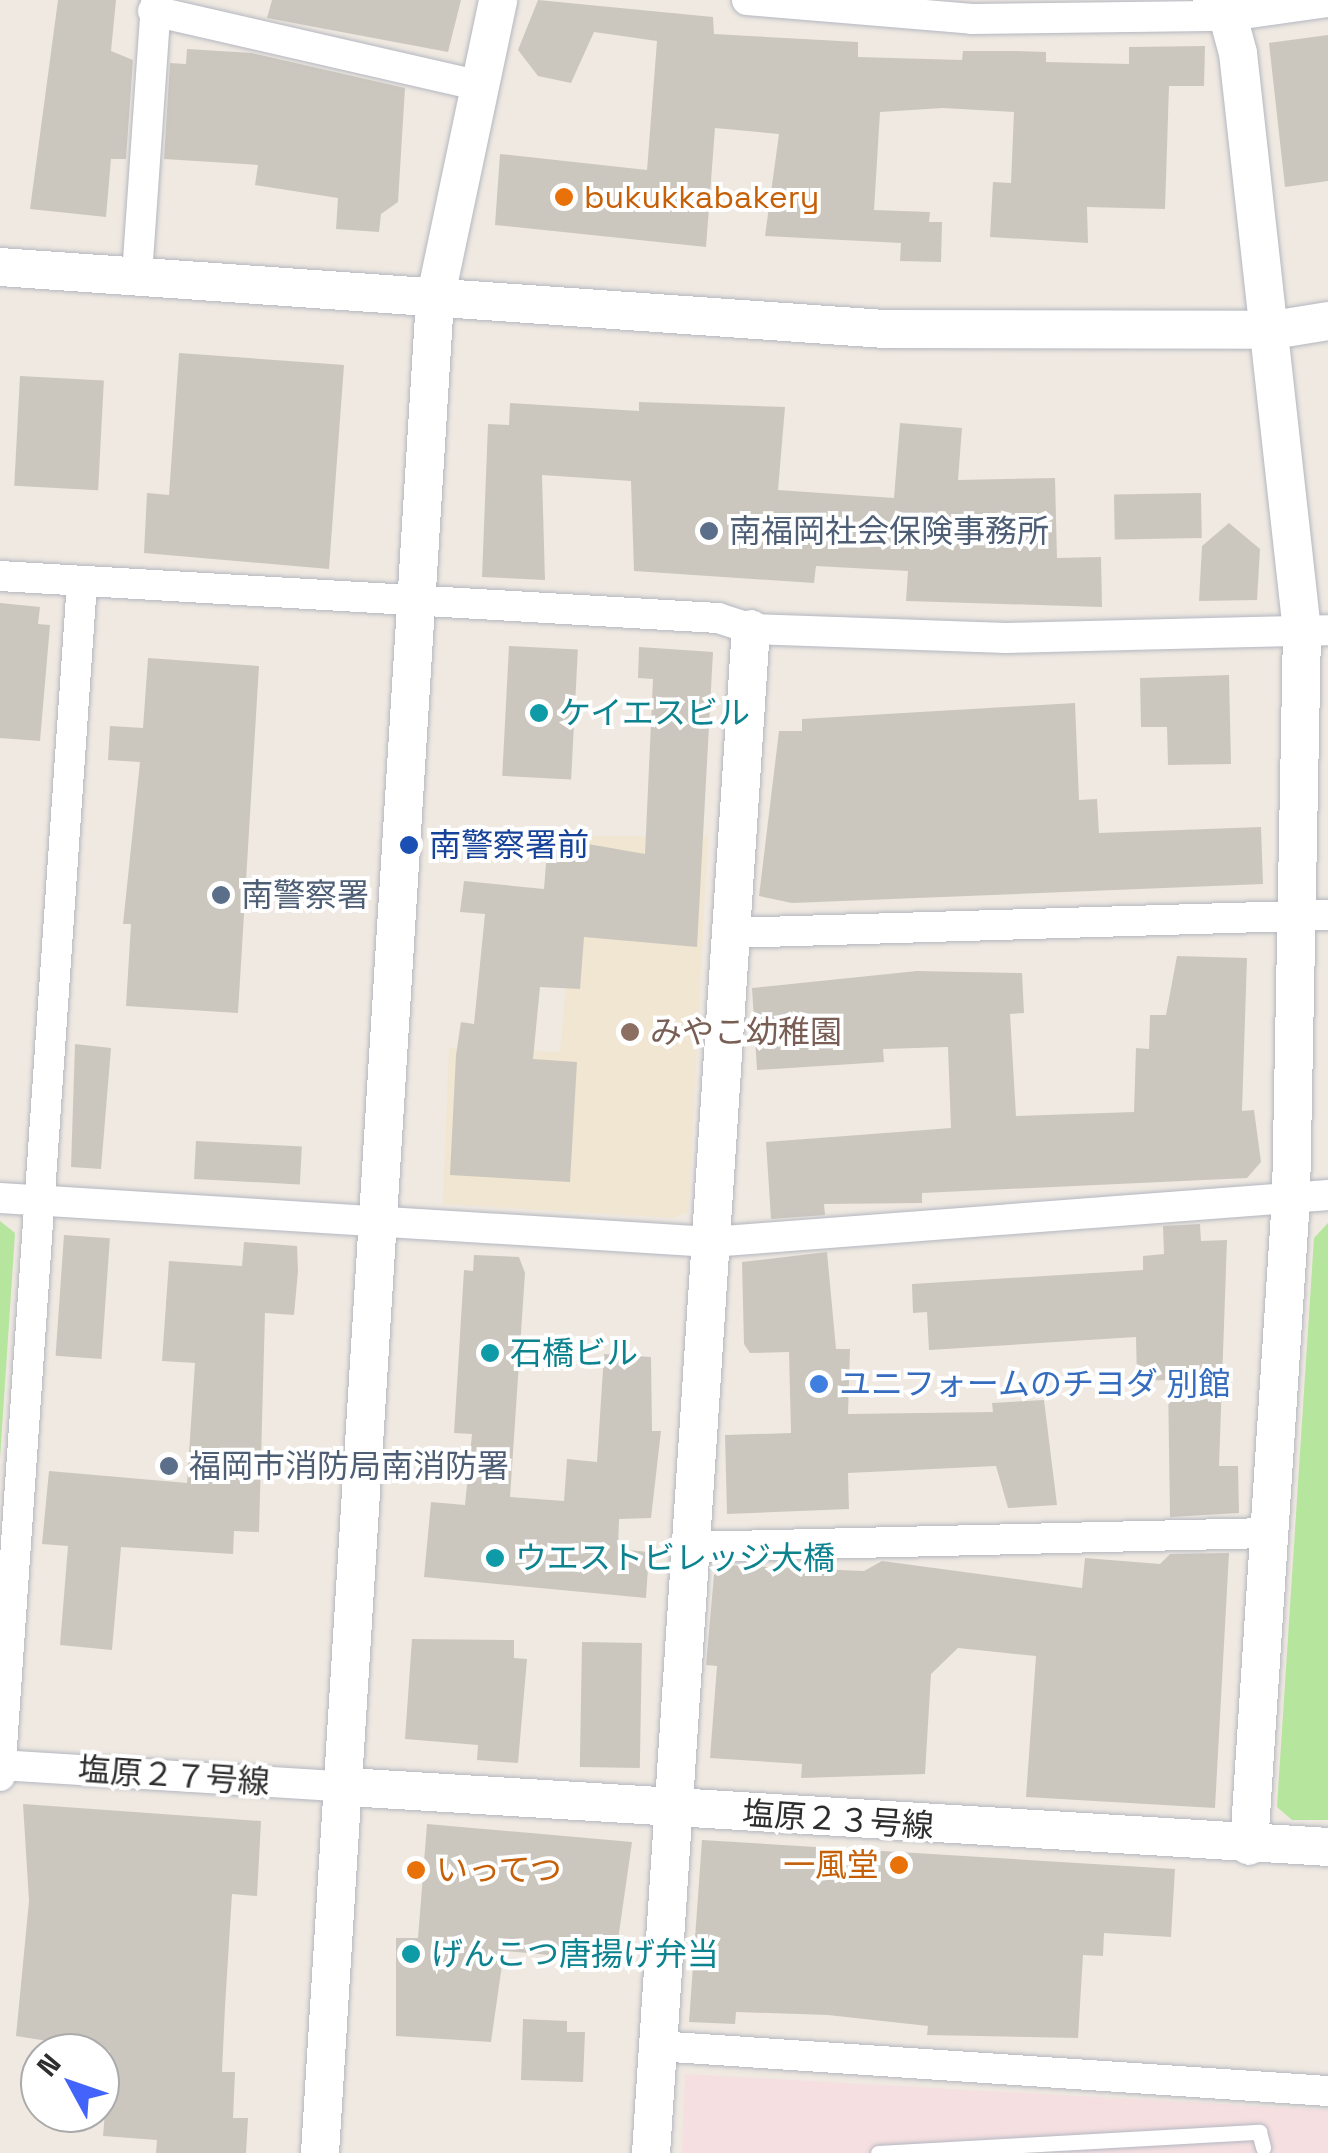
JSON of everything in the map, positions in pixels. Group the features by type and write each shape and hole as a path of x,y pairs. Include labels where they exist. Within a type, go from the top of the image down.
{"street":[{"path":"320,2153 348,1786 376,1218 435,300 476,85 498,0"},
{"path":"747,0 972,19 1328,2"},
{"path":"136,275 155,6 476,85"},
{"path":"1220,8 1273,330 1315,630 1310,1196 1266,1533 1249,1846"},
{"path":"0,267 885,329 1273,330 1328,321"},
{"path":"0,576 718,618 751,629 1006,638 1315,630"},
{"path":"0,1776 82,582"},
{"path":"651,2153 751,629"},
{"path":"730,933 1311,916"},
{"path":"0,1198 376,1218 711,1242 1310,1196"},
{"path":"691,1547 1266,1533"},
{"name":"塩原２７号線","path":"1,1765 348,1786"},
{"name":"塩原２３号線","path":"348,1786 1249,1846 1328,1847"},
{"path":"658,2046 1328,2091"}],"lane":[{"path":"878,2153 1151,2146 1259,2132 1263,2147"}],"shaded area":[{"name":"みやこ幼稚園","path":"580,836 708,836 688,1212 674,1218 443,1204 449,1048 560,1052"},
{"path":"685,2074 1328,2110 1328,2153 682,2153"}],"green space":[{"path":"0,1221 15,1233 0,1458"},
{"path":"1328,1223 1328,1820 1292,1820 1277,1807 1314,1238"}],"building":[{"path":"58,0 116,0 111,51 133,60 126,159 111,159 106,217 30,209"},
{"path":"272,0 461,0 448,52 267,18"},
{"path":"538,0 713,17 714,34 858,42 858,57 962,60 963,51 1016,51 1046,52 1046,62 1129,64 1129,47 1205,46 1204,86 1169,86 1165,209 1087,207 1088,243 990,237 993,182 1011,183 1014,112 943,108 880,112 874,210 930,212 929,222 942,222 941,262 900,261 901,243 765,236 779,134 715,128 706,247 495,225 500,154 647,170 657,41 594,32 571,83 538,76 518,50"},
{"path":"1328,35 1328,181 1285,187 1269,43"},
{"path":"187,49 252,53 405,88 398,202 381,214 379,232 336,229 338,198 255,185 258,165 164,159 170,63 186,64"},
{"path":"179,353 344,365 329,569 144,553 147,493 169,495"},
{"path":"20,376 104,380 98,490 14,486"},
{"path":"639,402 785,407 778,490 894,498 900,423 962,428 958,480 1055,478 1057,558 1101,557 1102,607 906,601 908,571 816,566 814,583 634,571 631,481 542,475 545,580 482,577 488,424 509,425 510,403 639,411"},
{"path":"1201,493 1202,538 1115,540 1114,495"},
{"path":"1229,523 1260,549 1257,600 1199,601 1202,546"},
{"path":"0,603 40,607 38,624 50,625 40,741 0,738"},
{"name":"ケイエスビル","path":"509,646 578,650 571,779 502,776"},
{"path":"639,647 713,652 697,947 584,937 580,989 540,987 533,1059 577,1062 570,1182 450,1175 456,1055 461,1022 474,1024 485,914 460,912 464,881 544,889 548,837 645,854 653,679 638,678"},
{"path":"148,658 259,666 238,1013 126,1006 131,924 123,924 140,762 108,760 110,726 143,728"},
{"path":"1229,675 1231,764 1168,765 1167,727 1141,727 1140,678"},
{"path":"1075,703 1079,800 1097,799 1099,833 1261,827 1263,884 792,903 759,896 779,731 802,731 802,719"},
{"path":"1177,956 1247,958 1242,1111 1254,1110 1261,1162 1247,1178 922,1193 922,1203 824,1204 825,1215 771,1219 766,1142 951,1128 948,1047 883,1049 884,1062 757,1070 752,988 917,971 1022,973 1024,1013 1010,1014 1016,1116 1134,1112 1136,1048 1149,1049 1150,1015 1166,1015"},
{"path":"75,1044 111,1048 101,1169 71,1167"},
{"path":"196,1141 302,1147 300,1184 194,1179"},
{"path":"1200,1224 1201,1241 1227,1240 1219,1466 1238,1466 1239,1513 1170,1517 1168,1380 1137,1381 1136,1337 929,1350 927,1312 913,1313 912,1284 1143,1270 1143,1256 1164,1254 1163,1226"},
{"path":"64,1235 110,1238 101,1359 56,1356"},
{"path":"244,1242 297,1246 294,1315 265,1313 259,1532 234,1531 233,1554 121,1547 112,1650 60,1645 68,1546 42,1544 49,1471 187,1483 195,1363 162,1361 169,1261 242,1266"},
{"path":"827,1252 836,1349 850,1349 848,1414 993,1412 992,1403 1044,1400 1057,1505 1008,1508 996,1466 848,1473 849,1509 727,1514 725,1435 791,1433 789,1352 750,1353 744,1344 742,1262"},
{"path":"474,1255 519,1257 525,1273 510,1497 564,1501 567,1459 597,1462 604,1354 651,1357 652,1431 661,1431 651,1518 619,1519 618,1549 649,1552 646,1598 424,1577 431,1502 465,1505 472,1434 454,1433 464,1270 473,1271"},
{"path":"1229,1553 1215,1808 1026,1797 1036,1656 958,1648 931,1674 925,1774 801,1778 802,1764 710,1758 717,1666 706,1665 714,1575 722,1565 864,1571 882,1561 1082,1588 1085,1558 1160,1564 1170,1554"},
{"path":"412,1639 514,1640 514,1658 527,1659 518,1763 477,1760 478,1745 405,1739"},
{"path":"582,1642 642,1643 640,1768 580,1767"},
{"path":"23,1804 261,1821 257,1896 232,1894 222,2072 235,2072 233,2118 248,2118 246,2153 156,2153 157,2140 103,2136 120,2133 120,2033 16,2036 29,1901"},
{"path":"427,1824 632,1842 615,1961 504,1951 491,2042 396,2036 396,1938 418,1938"},
{"path":"702,1840 1175,1869 1171,1937 1104,1933 1103,1956 1083,1955 1078,2038 927,2035 928,2026 828,2015 736,2012 735,2024 689,2022"},
{"path":"523,2019 567,2021 567,2032 585,2032 583,2082 521,2080"}],"place":[{"name":"bukukkabakery","path":"564,197"},
{"name":"南福岡社会保険事務所","path":"709,531"},
{"name":"ケイエスビル","path":"539,713"},
{"name":"南警察署前","path":"409,845"},
{"name":"南警察署","path":"221,895"},
{"name":"みやこ幼稚園","path":"630,1032"},
{"name":"石橋ビル","path":"490,1353"},
{"name":"ユニフォームのチヨダ 別館","path":"819,1384"},
{"name":"福岡市消防局南消防署","path":"169,1466"},
{"name":"ウエストビレッジ大橋","path":"495,1558"},
{"name":"一風堂","path":"899,1865"},
{"name":"いってつ","path":"416,1870"},
{"name":"げんこつ唐揚げ弁当","path":"411,1954"}]}
